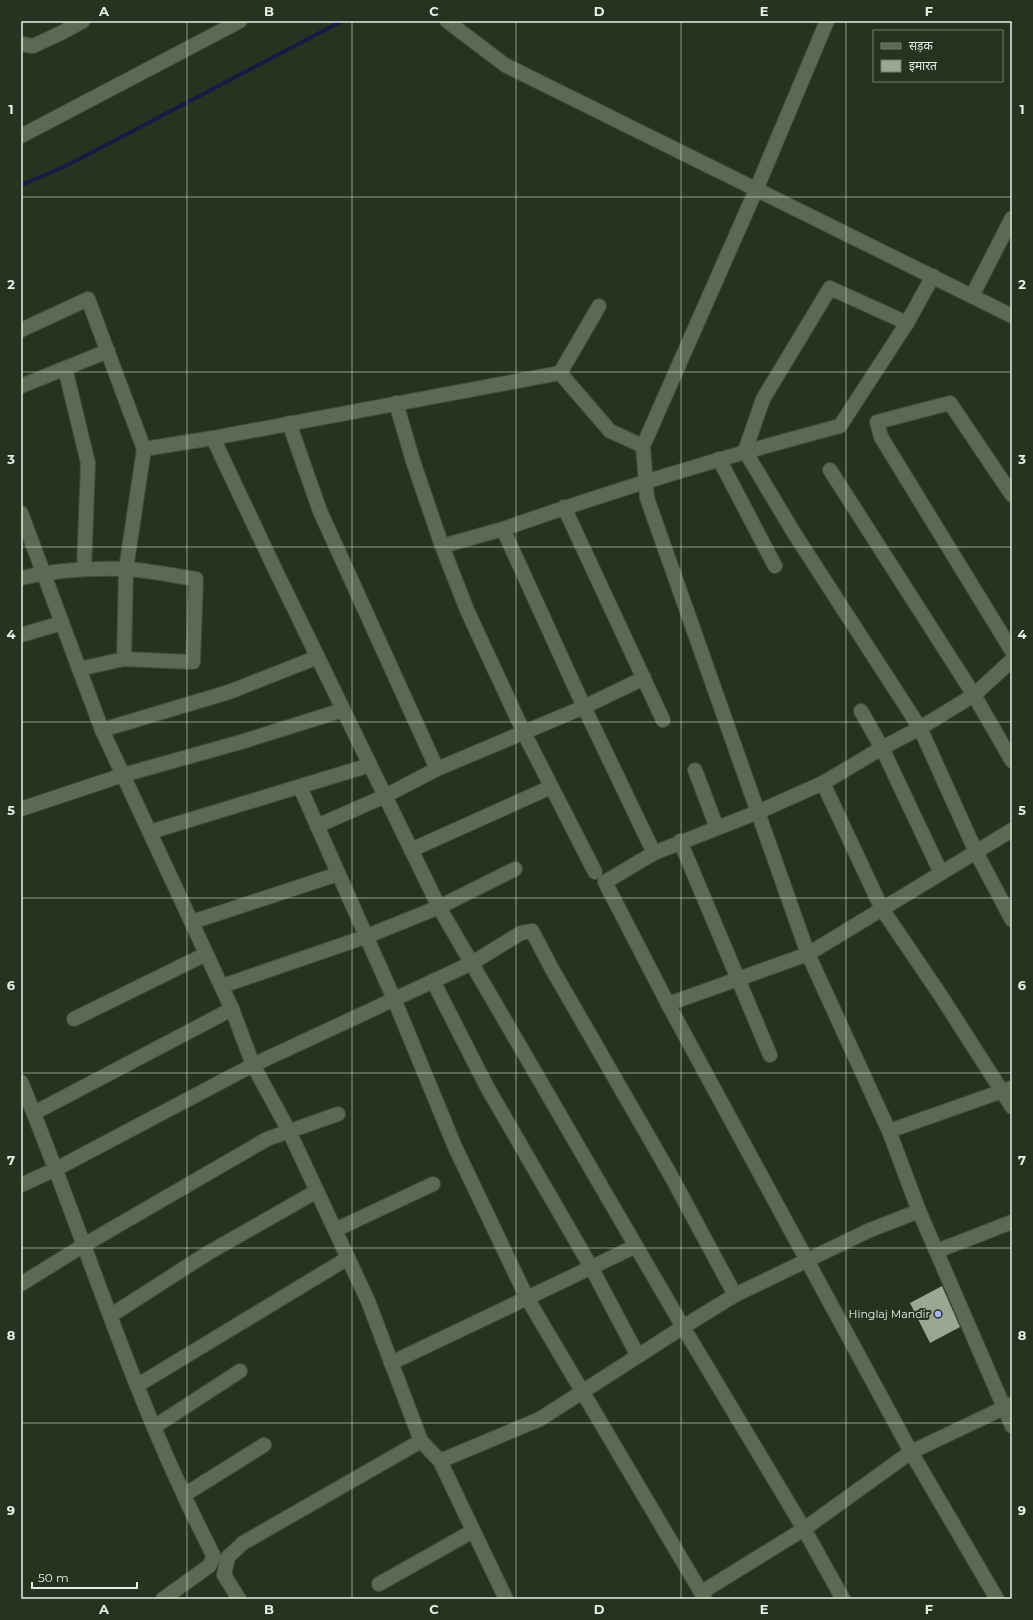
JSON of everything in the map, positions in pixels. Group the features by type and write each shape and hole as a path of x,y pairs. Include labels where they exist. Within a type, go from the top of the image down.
{"street":[{"path":"21,44 33,46 59,27 83,21"},
{"path":"21,136 240,21"},
{"path":"447,21 505,65 1012,316"},
{"path":"827,21 756,190 643,446 647,498 808,954 888,1131 919,1211 1008,1406 1012,1426"},
{"path":"972,296 1012,218"},
{"path":"442,546 503,529 564,507 745,451 840,426 907,323 933,276"},
{"path":"907,323 830,288 763,399 745,451 794,533 920,728 976,852 1012,920"},
{"path":"21,330 88,299 144,449 126,569 124,659"},
{"path":"144,449 213,438 560,373 599,306"},
{"path":"21,386 108,350"},
{"path":"65,368 88,463 84,569"},
{"path":"560,373 610,431 643,446"},
{"path":"396,403 413,461 442,546 467,610 524,733 595,872"},
{"path":"1012,493 950,403 877,422 881,438 1012,651"},
{"path":"290,423 320,511 437,769"},
{"path":"213,438 343,710 439,906 682,1327 804,1529 843,1599"},
{"path":"719,459 775,566"},
{"path":"830,470 974,695 1012,761"},
{"path":"564,507 663,720"},
{"path":"21,513 102,730 222,986 253,1065 289,1132 368,1301 422,1441 440,1461 506,1599"},
{"path":"503,529 584,707 654,853"},
{"path":"21,578 43,573 84,569 126,569 196,579 193,662 124,659 79,669"},
{"path":"21,635 62,623"},
{"path":"102,730 229,692 318,657"},
{"path":"997,1599 911,1452 668,1004 605,882 654,853 680,841 758,812 823,783 882,748 920,728 974,695 1012,660"},
{"path":"317,826 385,796 437,769 584,707 644,678"},
{"path":"21,809 123,775 241,742 343,710"},
{"path":"861,711 882,748 941,873"},
{"path":"150,832 370,765"},
{"path":"695,770 717,828"},
{"path":"823,783 882,909 1007,1090 1012,1107"},
{"path":"300,787 394,1000 455,1147 527,1298 704,1596 804,1529 911,1452 1008,1406"},
{"path":"411,850 552,787"},
{"path":"668,1004 737,978 808,954 1012,830"},
{"path":"680,841 770,1055"},
{"path":"222,986 365,937 439,906 515,869"},
{"path":"192,922 338,874"},
{"path":"21,1185 56,1169 253,1065 472,963 521,933 532,931 552,969 670,1174 735,1295"},
{"path":"74,1019 206,954"},
{"path":"433,981 487,1087 591,1267 638,1356"},
{"path":"34,1113 232,1009"},
{"path":"21,1082 56,1169 110,1316 154,1427 184,1495 214,1557 210,1566 163,1599"},
{"path":"888,1131 1007,1090"},
{"path":"21,1284 84,1245 267,1139 338,1114"},
{"path":"335,1230 433,1184"},
{"path":"110,1316 208,1253 317,1191"},
{"path":"440,1461 540,1419 682,1327 735,1295 807,1259 870,1230 919,1211"},
{"path":"937,1251 1012,1222"},
{"path":"391,1362 636,1246"},
{"path":"138,1385 348,1258"},
{"path":"154,1427 240,1371"},
{"path":"239,1599 224,1575 228,1557 243,1543 422,1441"},
{"path":"184,1495 264,1445"},
{"path":"379,1584 473,1530"}],"building":[{"name":"Hinglaj Mandir","path":"942,1286 960,1327 930,1343 910,1303"}],"waterway":[{"path":"21,185 64,167 342,21"}],"place":[{"name":"Hinglaj Mandir","path":"938,1314"}]}
